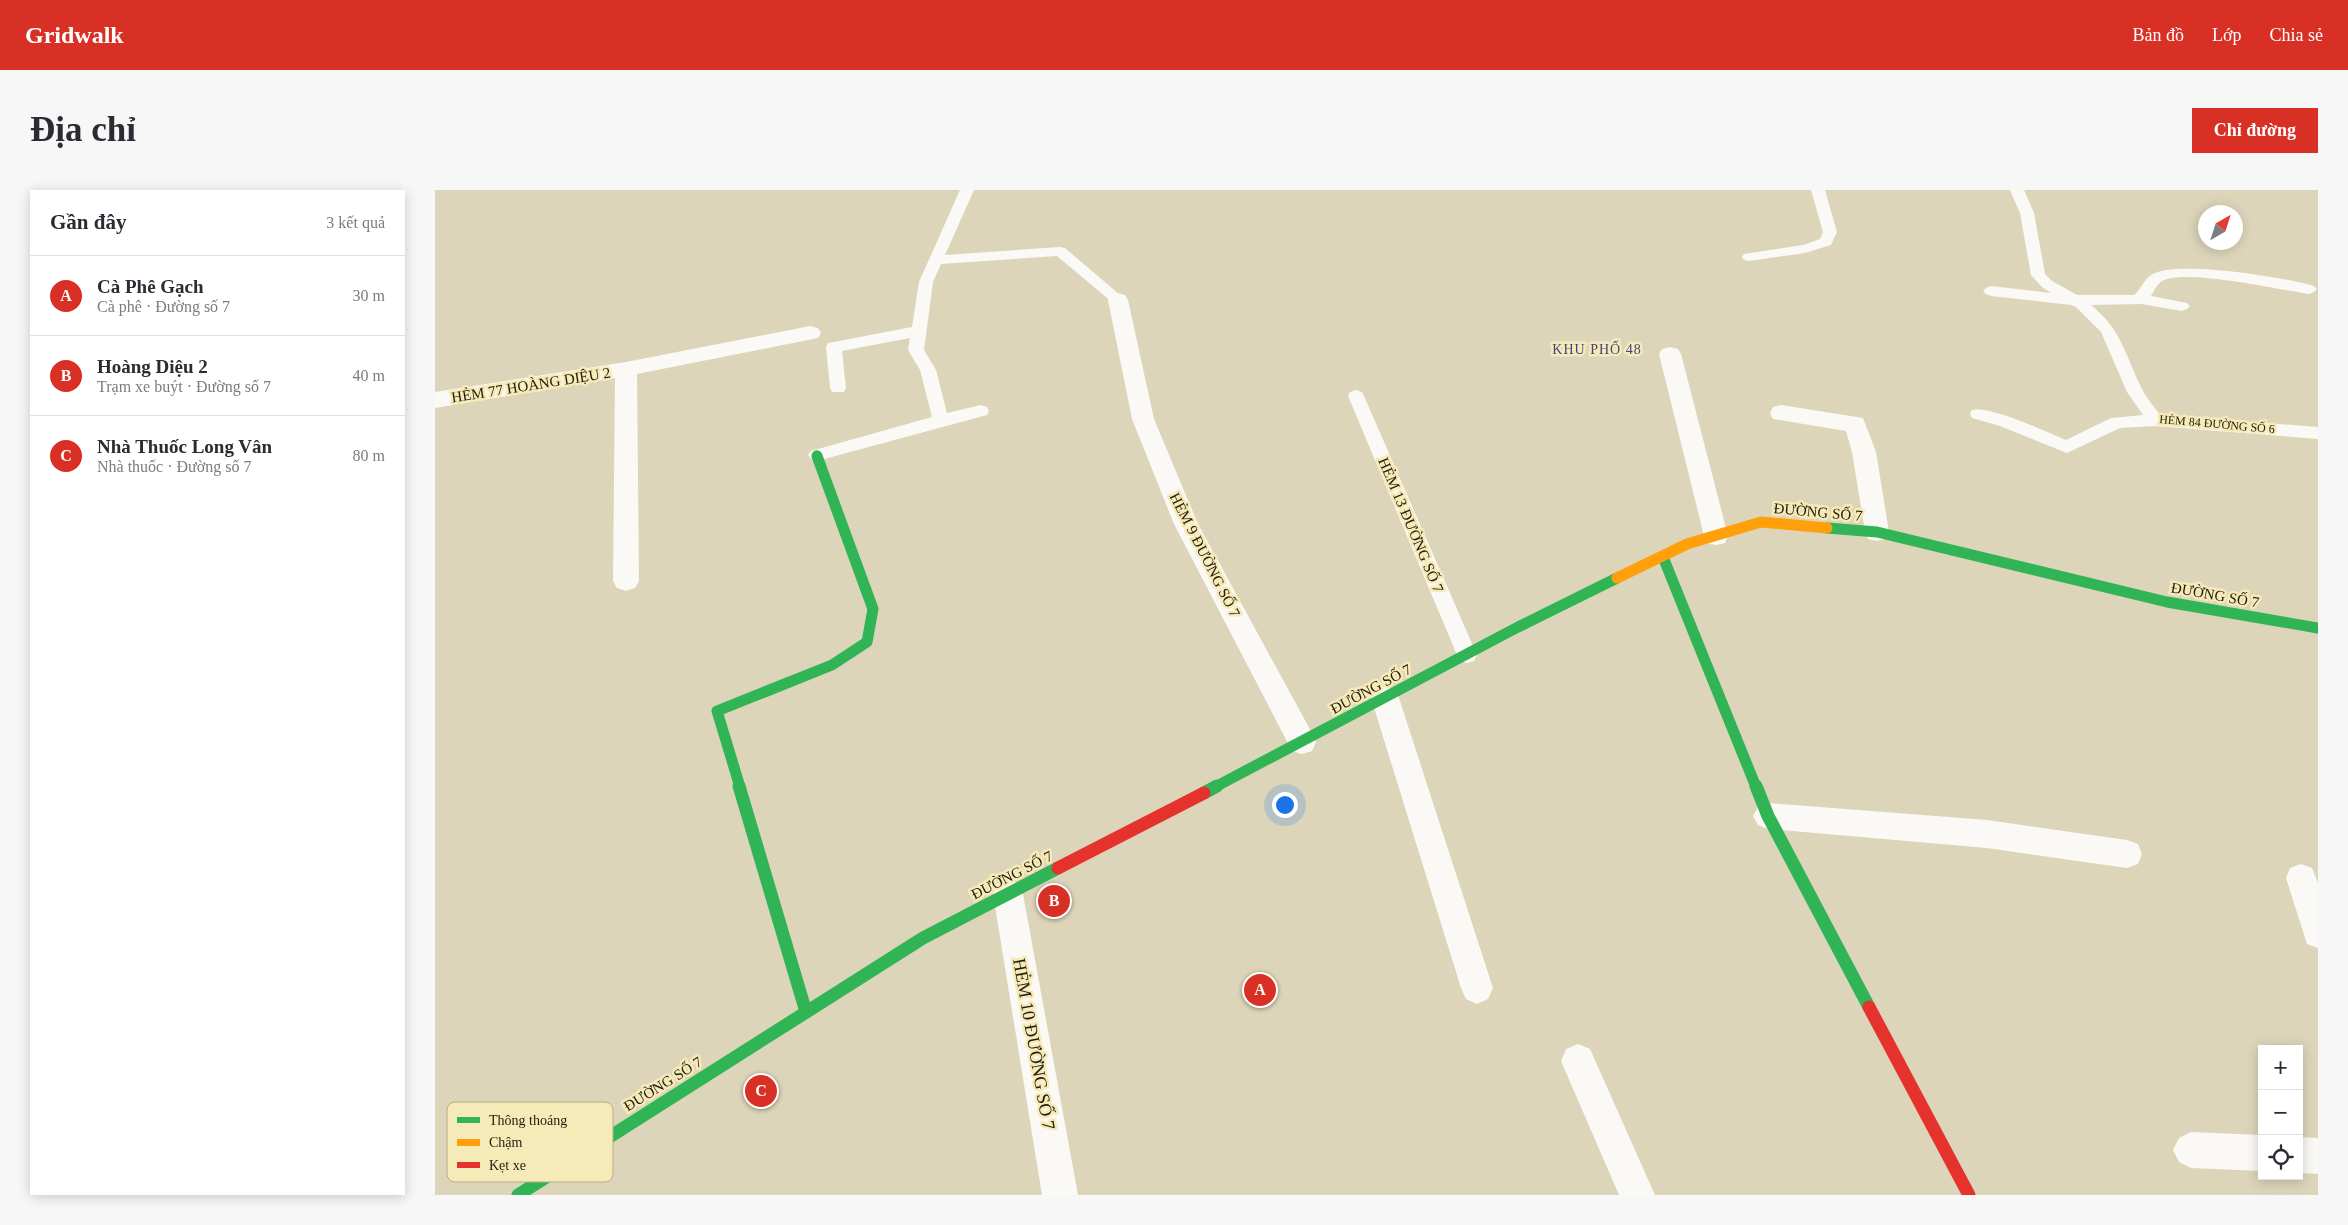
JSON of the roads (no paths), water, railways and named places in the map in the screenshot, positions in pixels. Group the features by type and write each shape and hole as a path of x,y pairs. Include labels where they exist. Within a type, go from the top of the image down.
{"street":[{"name":"HẺM 9 ĐƯỜNG SỐ 7","path":"1118,300 1143,419 1186,524 1302,742"},
{"name":"HẺM 77 HOÀNG DIỆU 2","path":"435,400 626,369 810,333"},
{"path":"1670,354 1716,536"},
{"path":"626,369 626,581"},
{"path":"1781,413 1855,424 1864,452 1877,532"},
{"path":"806,1012 717,711 832,665 867,642 873,609 817,455"},
{"name":"ĐƯỜNG SỐ 7","path":"613,1135 923,938 1467,655 1687,544 1761,522 1877,532 2167,602 2318,628"},
{"path":"1663,556 1769,816 1969,1195"},
{"path":"1385,698 1477,988"},
{"path":"1769,816 1987,834 2127,854"},
{"path":"2301,878 2318,933"},
{"name":"HẺM 10 ĐƯỜNG SỐ 7","path":"1008,894 1060,1195"},
{"path":"1578,1061 1637,1195"},
{"path":"2191,1150 2258,1153"},
{"path":"2303,1155 2318,1156"},
{"name":"ĐƯỜNG SỐ 7","path":"518,1195 538,1182"}],"lane":[{"path":"941,420 928,370 917,350 919,331 926,282 967,190"},
{"path":"1749,257 1805,249 1826,242 1830,232 1818,190"},
{"name":"HẺM 84 ĐƯỜNG SỐ 6","path":"2017,190 2027,213 2038,275 2053,289 2090,311 2108,330 2135,392 2155,420 2318,433"},
{"path":"936,260 1060,251 1118,300"},
{"path":"2140,299 2151,281 2169,274 2191,273 2309,289"},
{"path":"1991,291 2072,300 2132,301 2140,299 2182,306"},
{"path":"838,388 834,347 919,331"},
{"name":"HẺM 13 ĐƯỜNG SỐ 7","path":"1356,396 1467,655"},
{"path":"817,455 941,420 981,411"},
{"path":"1978,414 2006,422 2067,447 2117,422 2155,420"}],"place":[{"name":"Hoàng Diệu 2","path":"1054,901"},
{"name":"Cà Phê Gạch","path":"1260,990"},
{"name":"Nhà Thuốc Long Vân","path":"761,1091"}],"district":[{"name":"KHU PHỐ 48","path":"1597,349"}]}
